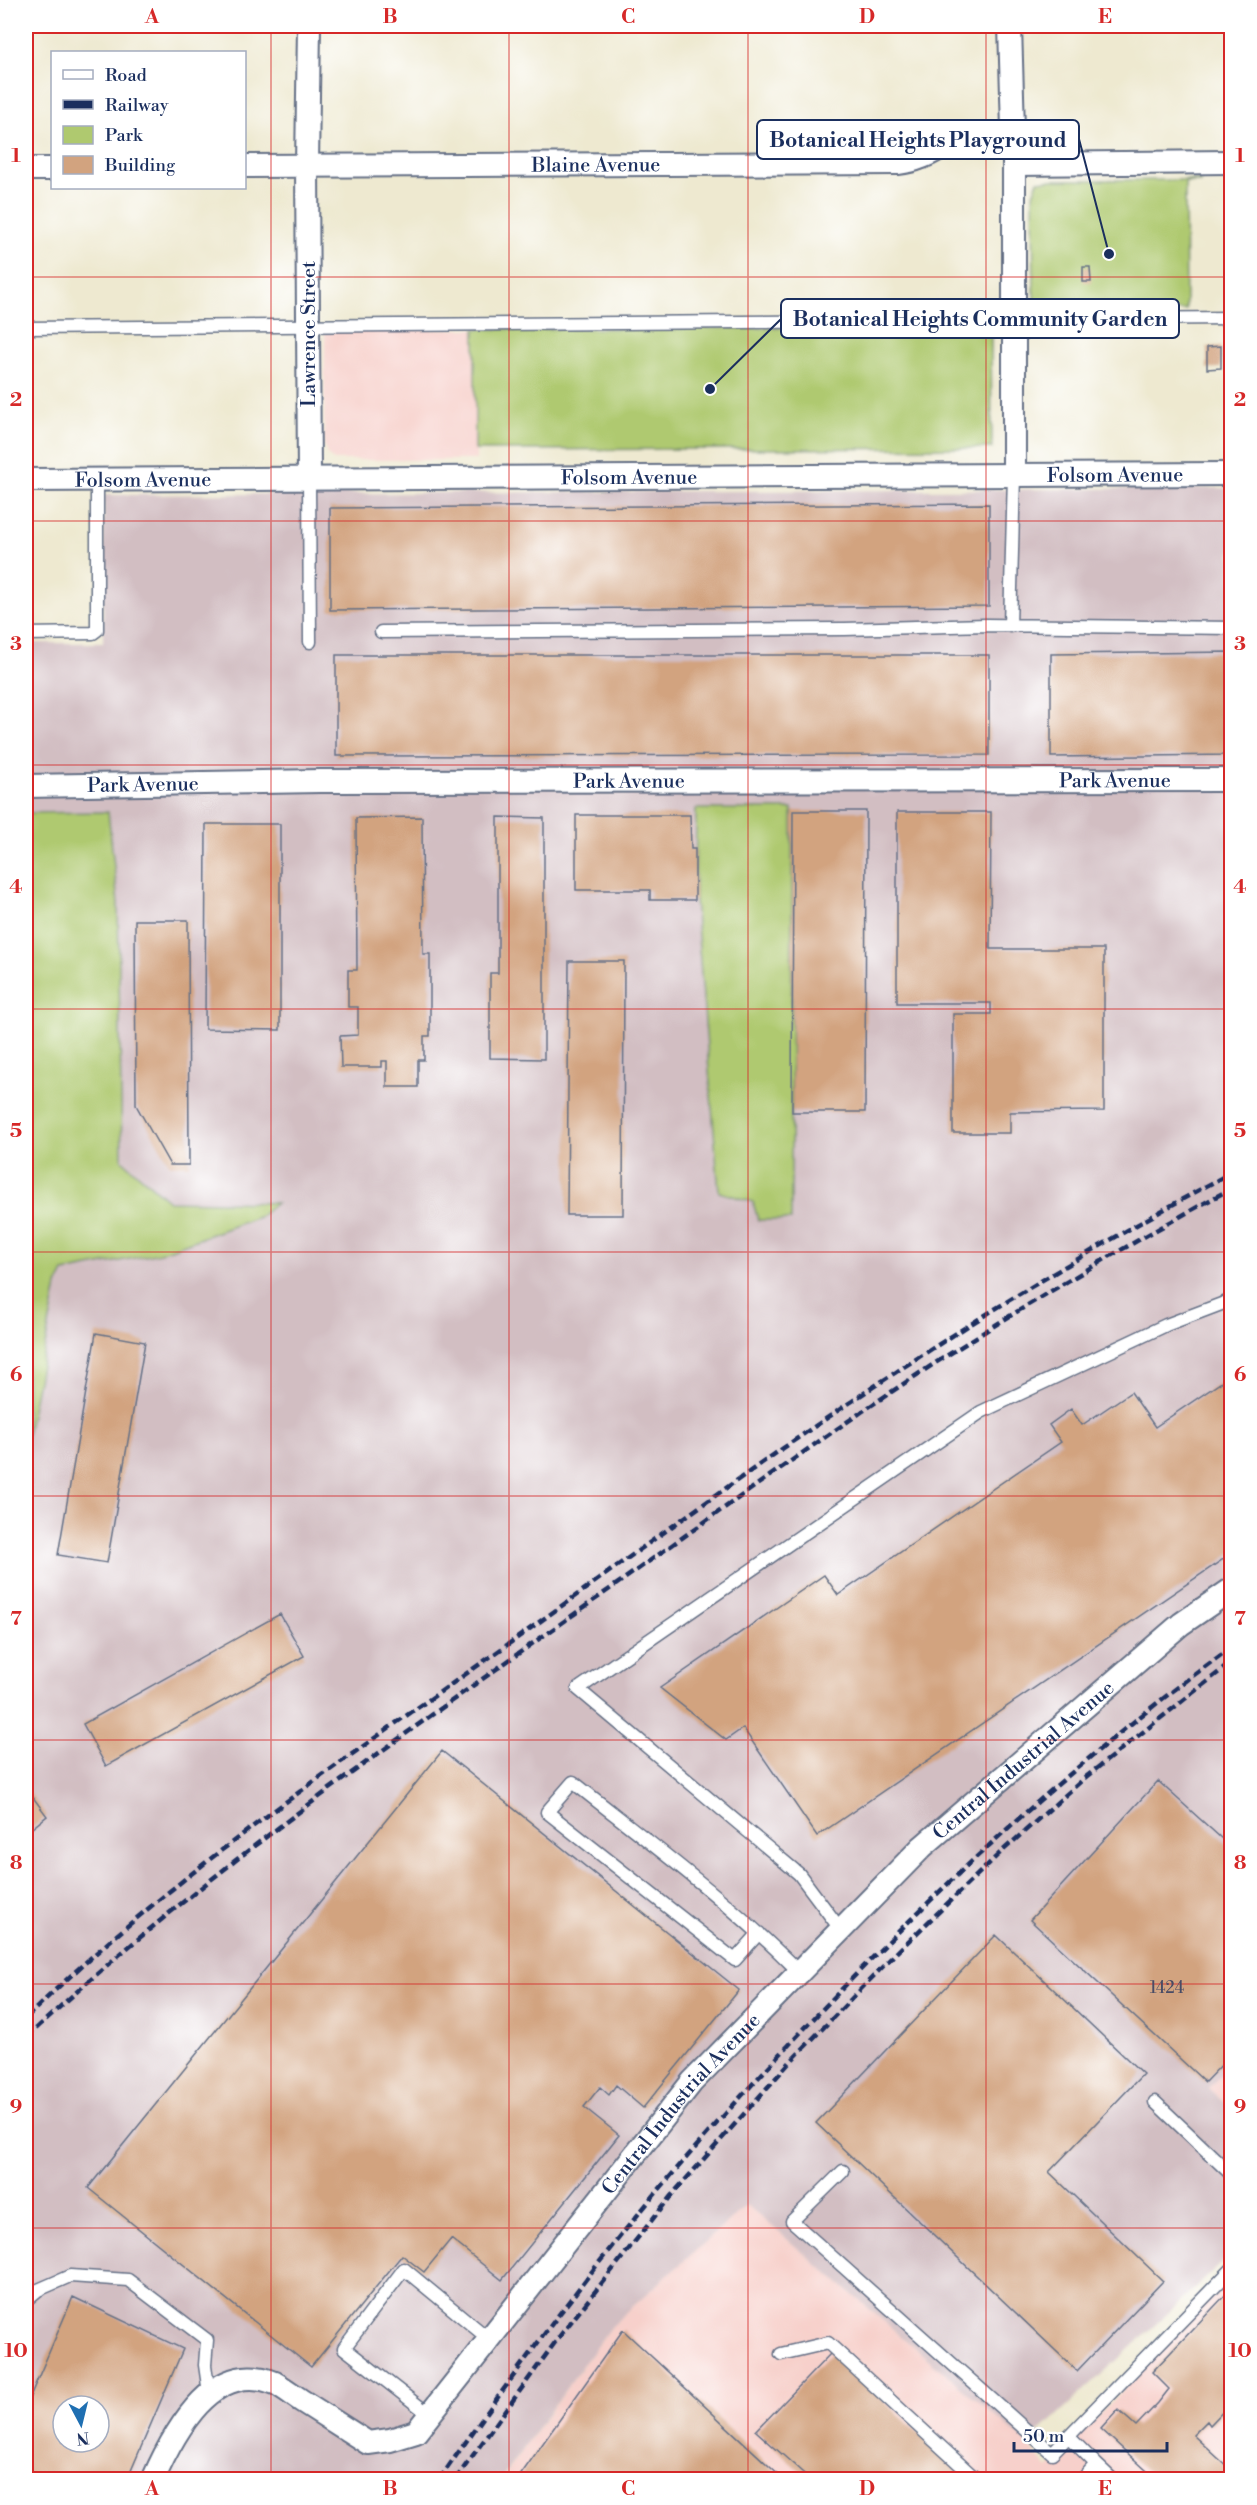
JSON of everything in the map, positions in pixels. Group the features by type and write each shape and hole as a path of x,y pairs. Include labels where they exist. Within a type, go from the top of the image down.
{"street":[{"name":"Lawrence Street","path":"309,26 307,165 309,477"},
{"path":"1010,26 1014,164 1014,475"},
{"name":"Blaine Avenue","path":"246,166 898,163 916,161 931,155 944,145"},
{"path":"1014,164 1232,162"},
{"path":"26,169 51,169"},
{"name":"Folsom Avenue","path":"26,480 1232,474"},
{"name":"Park Avenue","path":"26,786 320,781 1232,780"},
{"name":"Central Industrial Avenue","path":"153,2480 166,2451 203,2398 226,2382 253,2379 275,2383 368,2443 390,2440 416,2432 692,2082 922,1847 1181,1624 1232,1589"}],"lane":[{"path":"26,328 1232,318"},
{"path":"1010,626 1014,475"},
{"name":"Lawrence Street","path":"309,477 310,642"},
{"path":"26,634 93,633 97,630 97,479"},
{"path":"381,632 1010,626 1232,628"},
{"path":"841,1930 799,1874 578,1689 981,1412 1166,1325 1232,1300"},
{"path":"759,1933 735,1960 547,1812 573,1782 734,1910 759,1933 799,1972"},
{"path":"1155,2102 1232,2175"},
{"path":"843,2171 792,2221 1052,2453 1232,2269"},
{"path":"430,2415 344,2348 404,2270 489,2339"},
{"path":"26,2300 38,2290 70,2276 128,2280 207,2340 205,2365 209,2393"},
{"path":"781,2354 828,2343 977,2480"},
{"path":"1068,2436 1113,2480"},
{"path":"1082,2480 1096,2464"}],"shaded area":[{"path":"475,329 476,460 334,460 327,455 324,444 325,331"},
{"path":"1231,488 1232,2063 1208,2088 1231,2109 1231,2255 1027,2443 747,2205 611,2326 501,2479 26,2479 26,643 103,643 104,495"},
{"path":"1231,2063 1231,2109 1208,2088"},
{"path":"747,2205 1027,2443 1048,2469 1231,2276 1231,2479 501,2480 611,2326"}],"green space":[{"path":"1200,180 1200,182 1185,182 1186,310 1034,311 1033,194 1038,181"},
{"path":"991,327 992,448 475,450 475,329"},
{"path":"696,809 792,809 791,1220 758,1220 753,1202 719,1192 695,900"},
{"path":"108,812 118,903 122,1160 169,1201 276,1203 261,1216 160,1253 64,1272 57,1286 26,1440 26,813"}],"building":[{"path":"1083,267 1090,267 1091,282 1083,282"},
{"path":"1221,346 1221,368 1207,369 1207,347"},
{"path":"989,504 989,606 330,610 330,508"},
{"path":"1232,652 1232,755 1051,757 1051,654"},
{"path":"336,655 989,655 989,755 336,756"},
{"path":"793,811 866,811 865,1112 792,1112"},
{"path":"897,812 991,812 990,949 1104,949 1104,1111 1010,1112 1010,1133 953,1133 953,1014 991,1014 991,1003 897,1003"},
{"path":"576,815 690,815 691,849 695,849 695,900 650,900 650,890 576,890"},
{"path":"422,817 423,954 430,954 430,1036 424,1036 424,1060 418,1060 418,1087 387,1087 387,1061 382,1061 382,1067 341,1067 340,1036 358,1035 358,1007 348,1007 348,970 357,970 356,818"},
{"path":"498,817 544,818 544,1059 490,1058 490,973 498,973"},
{"path":"206,824 280,824 280,1030 205,1029"},
{"path":"135,920 188,920 189,1165 170,1165 136,1105"},
{"path":"569,961 624,961 623,1215 567,1215"},
{"path":"96,1333 145,1342 107,1563 58,1555"},
{"path":"1232,1375 1232,1553 817,1836 743,1728 726,1740 660,1688 824,1575 838,1595 1061,1442 1049,1425 1071,1409 1082,1425 1131,1392 1155,1427"},
{"path":"280,1614 304,1656 106,1766 83,1724"},
{"path":"442,1751 739,1990 643,2108 616,2085 609,2095 600,2087 584,2107 619,2135 502,2280 451,2239 424,2272 402,2255 311,2367 88,2188"},
{"path":"1158,1781 1232,1848 1232,2054 1205,2082 1030,1920"},
{"path":"26,1788 47,1816 26,1833"},
{"path":"996,1935 1143,2074 1049,2172 1163,2281 1077,2371 816,2123"},
{"path":"1232,2288 1232,2402 1210,2425 1207,2421 1193,2435 1231,2470 1222,2480 1157,2480 1101,2429 1118,2410 1136,2426 1158,2403 1169,2389 1152,2372"},
{"path":"73,2297 183,2349 127,2480 26,2480 26,2406"},
{"path":"623,2330 784,2480 517,2480"},
{"path":"831,2353 970,2480 811,2480 756,2431"}],"railway":[{"path":"26,2018 143,1913 267,1816 668,1529 913,1361 1030,1287 1232,1172"},
{"path":"26,2038 160,1921 300,1811 444,1706 760,1483 863,1411 999,1323 1232,1188"},
{"path":"439,2480 551,2325 637,2215 737,2101 839,1992 945,1886 1056,1786 1113,1738 1232,1647"},
{"path":"455,2480 559,2337 671,2196 790,2062 897,1952 999,1854 1087,1776 1232,1662"}],"place":[{"name":"Botanical Heights Playground","path":"1109,254"},
{"name":"Botanical Heights Community Garden","path":"710,389"}]}
